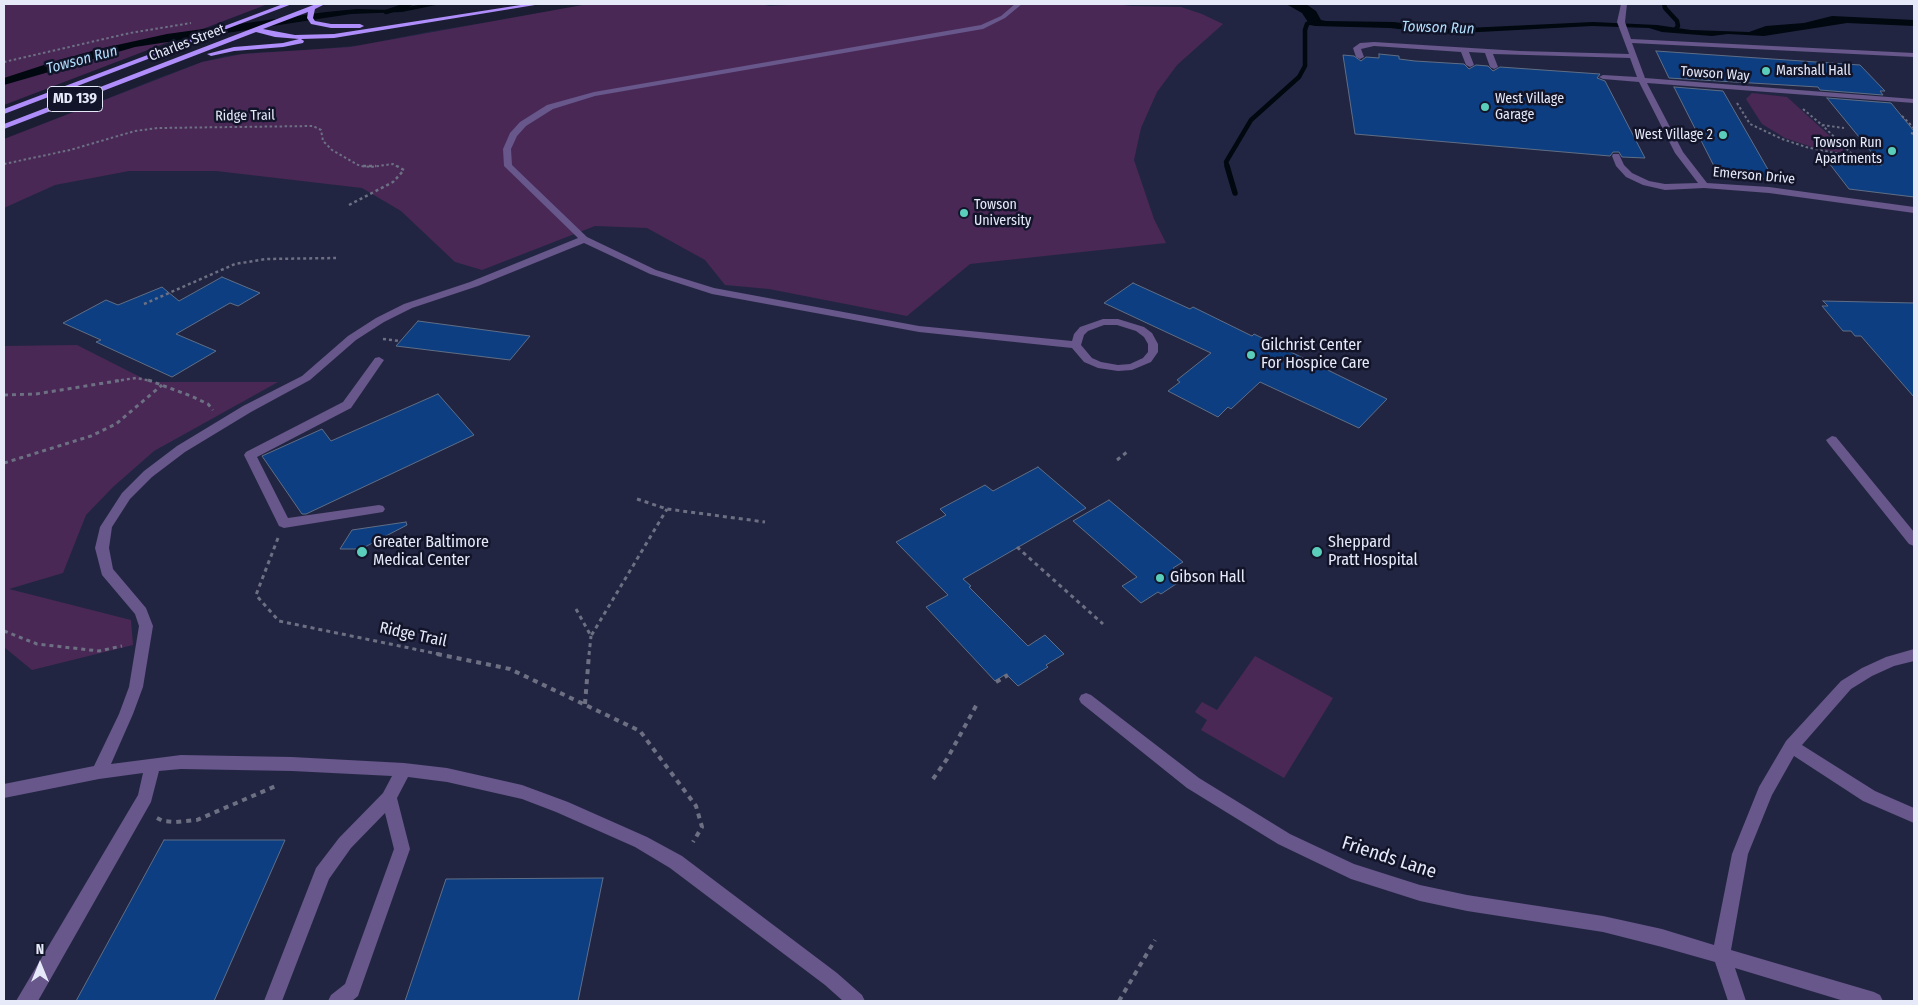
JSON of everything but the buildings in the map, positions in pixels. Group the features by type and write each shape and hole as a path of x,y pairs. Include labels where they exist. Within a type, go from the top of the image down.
{"main road":[{"name":"Charles Street","path":"4,112 289,4"},
{"name":"Charles Street","path":"4,127 322,4"},
{"path":"239,24 275,35 317,37 365,33 538,4"},
{"path":"312,8 310,18 313,23 331,26 455,18"},
{"path":"146,72 219,52 283,45 317,37"}],"street":[{"path":"1019,4 1003,17 983,27 594,94 550,107 523,124 513,136 508,149 508,166 584,239 653,272 712,291 919,330 1076,345"},
{"name":"Emerson Drive","path":"1624,4 1621,22 1642,81 1679,153 1704,185 1769,190 1914,210"},
{"path":"1627,39 1914,55"},
{"path":"1360,57 1357,48 1368,44 1488,51 1632,56"},
{"path":"1464,49 1470,65"},
{"path":"1488,51 1494,67"},
{"path":"1886,61 1899,55"},
{"name":"Towson Way","path":"1603,78 1914,101"},
{"path":"1616,156 1620,166 1629,175 1646,183 1665,187 1704,185"},
{"path":"99,772 126,714 136,687 146,641 146,626 141,612 107,571 102,548 104,535 111,518 126,496 143,479 199,437 247,408 306,378 352,338 380,320 408,306 482,280 584,239"},
{"path":"1103,322 1118,322 1140,329 1148,335 1153,344 1153,352 1147,360 1132,367 1118,368 1098,365 1088,360 1076,345 1079,334 1084,329 1103,322"},
{"path":"379,360 347,405 250,455 284,522 379,509"},
{"path":"1832,440 1914,541"},
{"path":"1737,1001 1721,955 1740,854 1765,792 1791,746 1827,704 1846,686 1867,672 1891,661 1914,655"},
{"name":"Friends Lane","path":"1086,699 1171,766 1224,802 1284,839 1351,871 1420,893 1467,903 1602,924 1662,938 1874,1001"},
{"path":"1791,746 1869,796 1914,816"},
{"path":"4,791 99,772 181,762 404,770 447,775 522,792 562,806 641,842 676,862 831,979 856,1001"},
{"path":"26,1001 31,996 145,797 153,765"},
{"path":"273,1001 322,874 345,843 389,798 404,770"},
{"path":"337,1001 352,990 402,849 389,798"}],"path":[{"path":"4,62 130,33 197,22"},
{"path":"1736,102 1750,124 1782,139 1806,147 1855,157 1822,124 1781,91"},
{"path":"1900,114 1914,128"},
{"path":"1909,123 1914,116"},
{"path":"1822,124 1844,128"},
{"name":"Ridge Trail","path":"4,164 107,140 124,134 168,127 312,126 321,130 323,140 332,150 360,166 370,167 393,164 404,170 393,182 349,205"},
{"path":"144,304 235,264 266,259 336,258"},
{"path":"4,395 36,394 136,378 162,385 208,404 216,415"},
{"path":"4,463 91,436 116,424 162,385"},
{"path":"1117,460 1127,452"},
{"path":"637,499 667,509 765,522"},
{"path":"585,704 591,636 667,509"},
{"name":"Ridge Trail","path":"284,522 256,595 279,622 510,669 640,731 696,806 702,827 693,842"},
{"path":"1017,548 1103,624"},
{"path":"576,609 591,636"},
{"path":"4,631 38,644 100,651 146,641"},
{"path":"996,682 1008,675"},
{"path":"933,779 947,759 976,704"},
{"path":"157,813 156,818 163,821 197,820 283,782"},
{"path":"1119,1001 1155,940"}],"shaded area":[{"path":"4,4 268,4 4,105"},
{"path":"588,4 761,4 769,6 804,4 1116,4 1181,7 1223,24 1177,65 1157,92 1141,128 1134,160 1154,219 1166,243 970,264 907,316 769,289 725,285 705,260 647,228 595,226 482,270 455,262 401,211 362,188 216,171 129,171 55,185 4,208 4,139 202,62 242,54 350,47"},
{"path":"603,4 1914,4 1914,1001 4,1001 4,140 158,78 225,56 362,45 432,31"},
{"path":"1752,93 1787,97 1843,148 1842,153 1812,147 1785,138 1762,124 1746,99"},
{"path":"77,345 150,382 278,382 154,451 113,487 86,515 63,573 9,589 131,620 133,645 32,670 4,647 4,346"},
{"path":"1255,656 1333,698 1284,778 1201,730 1207,720 1195,712 1202,702 1217,710"}],"water":[{"name":"Towson Run","path":"424,4 441,4 402,12 351,14 135,47 4,85 4,78 53,62 99,49 167,34 326,12 357,9 392,10"},
{"name":"Towson Run","path":"1286,4 1306,4 1316,11 1321,20 1326,21 1394,22 1446,29 1593,22 1657,25 1691,30 1749,32 1766,26 1804,23 1832,16 1914,20 1914,26 1847,23 1764,36 1728,34 1712,36 1662,32 1649,28 1592,26 1442,34 1390,28 1315,26 1310,25 1302,13"}],"waterway":[{"name":"Towson Run","path":"386,12 410,4"},
{"path":"1664,4 1665,8 1677,21 1678,26 1675,30"},
{"path":"1228,168 1226,162 1251,120 1299,77 1305,66 1305,30 1307,24 1315,20"},
{"path":"1227,166 1235,193"}],"place":[{"name":"Marshall Hall","path":"1766,71"},
{"name":"West Village Garage","path":"1485,107"},
{"name":"West Village 2","path":"1723,135"},
{"name":"Towson Run Apartments","path":"1892,151"},
{"name":"Towson University","path":"964,213"},
{"name":"Gilchrist Center For Hospice Care","path":"1251,355"},
{"name":"Greater Baltimore Medical Center","path":"362,552"},
{"name":"Sheppard Pratt Hospital","path":"1317,552"},
{"name":"Gibson Hall","path":"1160,578"}]}
